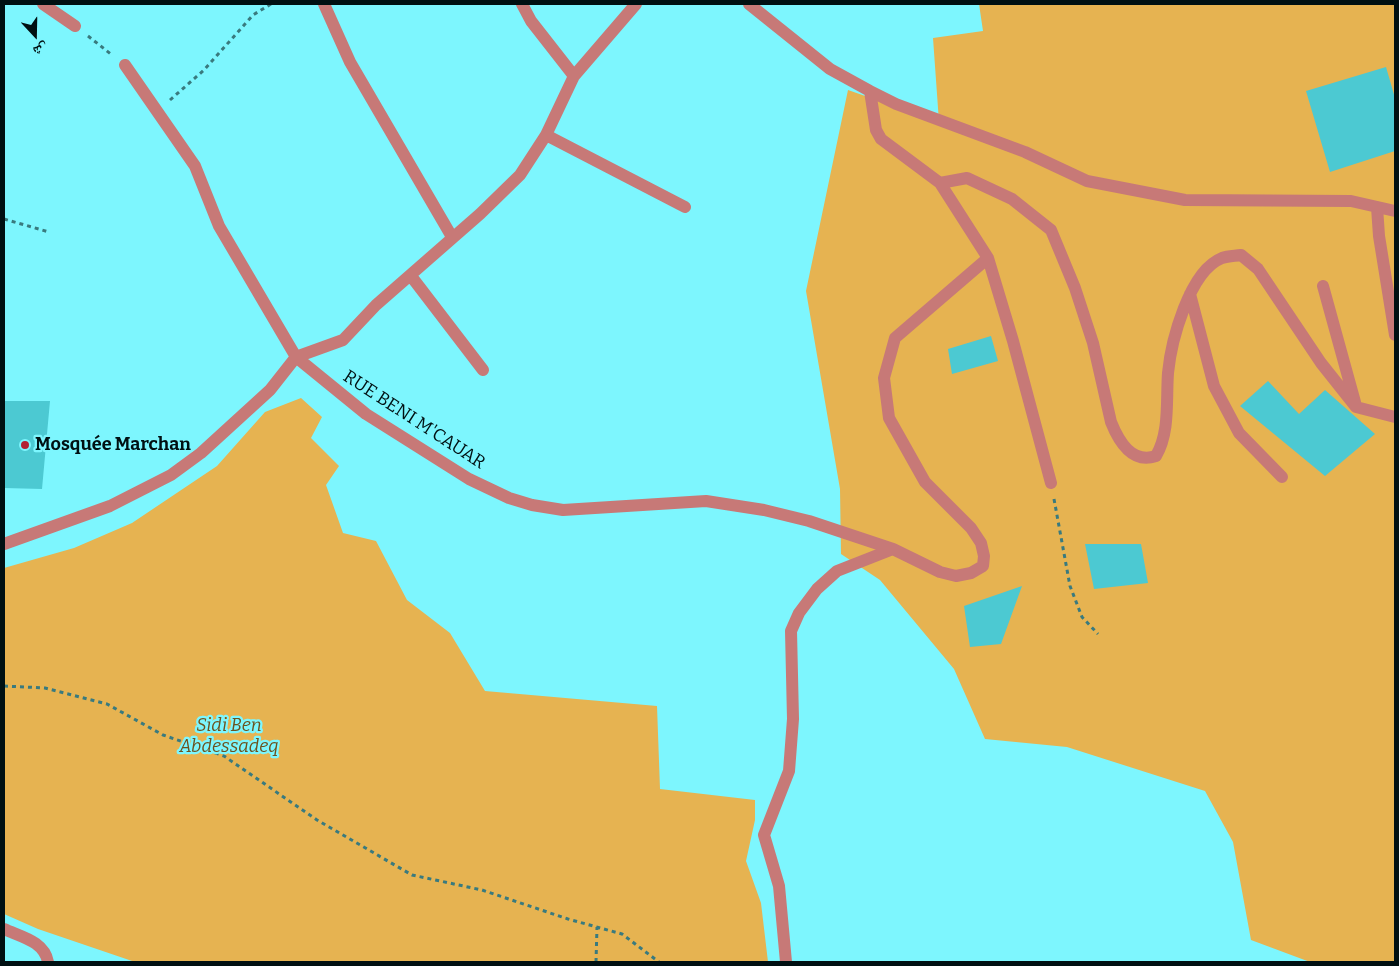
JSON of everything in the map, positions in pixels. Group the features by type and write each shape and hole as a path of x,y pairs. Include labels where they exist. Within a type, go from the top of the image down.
{"street":[{"path":"43,4 75,26"},
{"path":"324,4 350,62 452,237"},
{"path":"522,4 532,22 574,76"},
{"path":"4,544 110,506 170,475 201,453 270,390 296,358 343,340 376,305 480,214 520,175 546,135 574,76 636,4"},
{"path":"749,4 830,69 870,91 896,104 1025,152 1087,181 1185,200 1351,201 1395,211"},
{"name":"RUE BENI M'CAUAR","path":"125,65 195,166 219,226 296,358 366,414 469,479 509,498 532,505 563,510 706,501 764,510 809,520 893,549 940,572 956,576 971,573 983,566 984,556 981,543 971,528 926,482 890,418 884,378 895,338 988,258"},
{"path":"870,91 876,130 881,139 940,183 988,258 1051,483"},
{"path":"546,135 685,207"},
{"path":"940,183 967,178 1012,199 1052,230 1075,288 1093,343 1111,422 1116,434 1131,454 1140,458 1156,456 1163,445 1168,371 1179,320 1190,294 1203,274 1221,259 1241,255 1258,269 1322,363 1356,406 1395,418"},
{"path":"1377,207 1379,236 1395,335"},
{"path":"411,276 483,370"},
{"path":"1324,286 1356,406"},
{"path":"1190,294 1214,386 1239,433 1282,477"},
{"path":"786,962 779,886 764,835 790,772 793,719 791,631 799,613 818,589 837,571 893,549"},
{"path":"4,929 38,945 45,952 48,962"}],"path":[{"path":"156,112 204,70 253,15 271,4"},
{"path":"75,26 125,65"},
{"path":"4,219 49,232"},
{"path":"1051,483 1070,586 1082,617 1098,634"},
{"path":"4,686 45,688 107,704 163,735 224,756 317,820 412,875 482,890 622,934 659,962"},
{"path":"596,927 596,962"}],"green space":[{"path":"979,4 1395,4 1395,962 1310,962 1251,940 1233,842 1205,791 1067,747 985,739 954,669 880,580 841,554 840,489 806,291 848,90 939,122 933,38 983,31"},
{"name":"Sidi Ben Abdessadeq","path":"301,398 322,417 311,438 339,466 326,485 343,533 376,541 407,600 450,633 485,691 657,706 660,789 755,800 755,820 746,861 761,903 768,962 135,962 38,929 4,914 4,568 74,548 132,523 217,466 265,412"}],"building":[{"path":"1386,67 1395,98 1395,151 1330,172 1306,91"},
{"path":"991,336 998,361 952,374 948,349"},
{"path":"1268,381 1299,414 1325,390 1375,434 1325,476 1240,406"},
{"name":"Mosquée Marchan","path":"4,401 50,401 42,489 4,488"},
{"path":"1085,544 1141,544 1148,583 1094,589"},
{"path":"1022,586 1001,644 970,647 964,606"}],"place":[{"name":"Mosquée Marchan","path":"25,445"}]}
